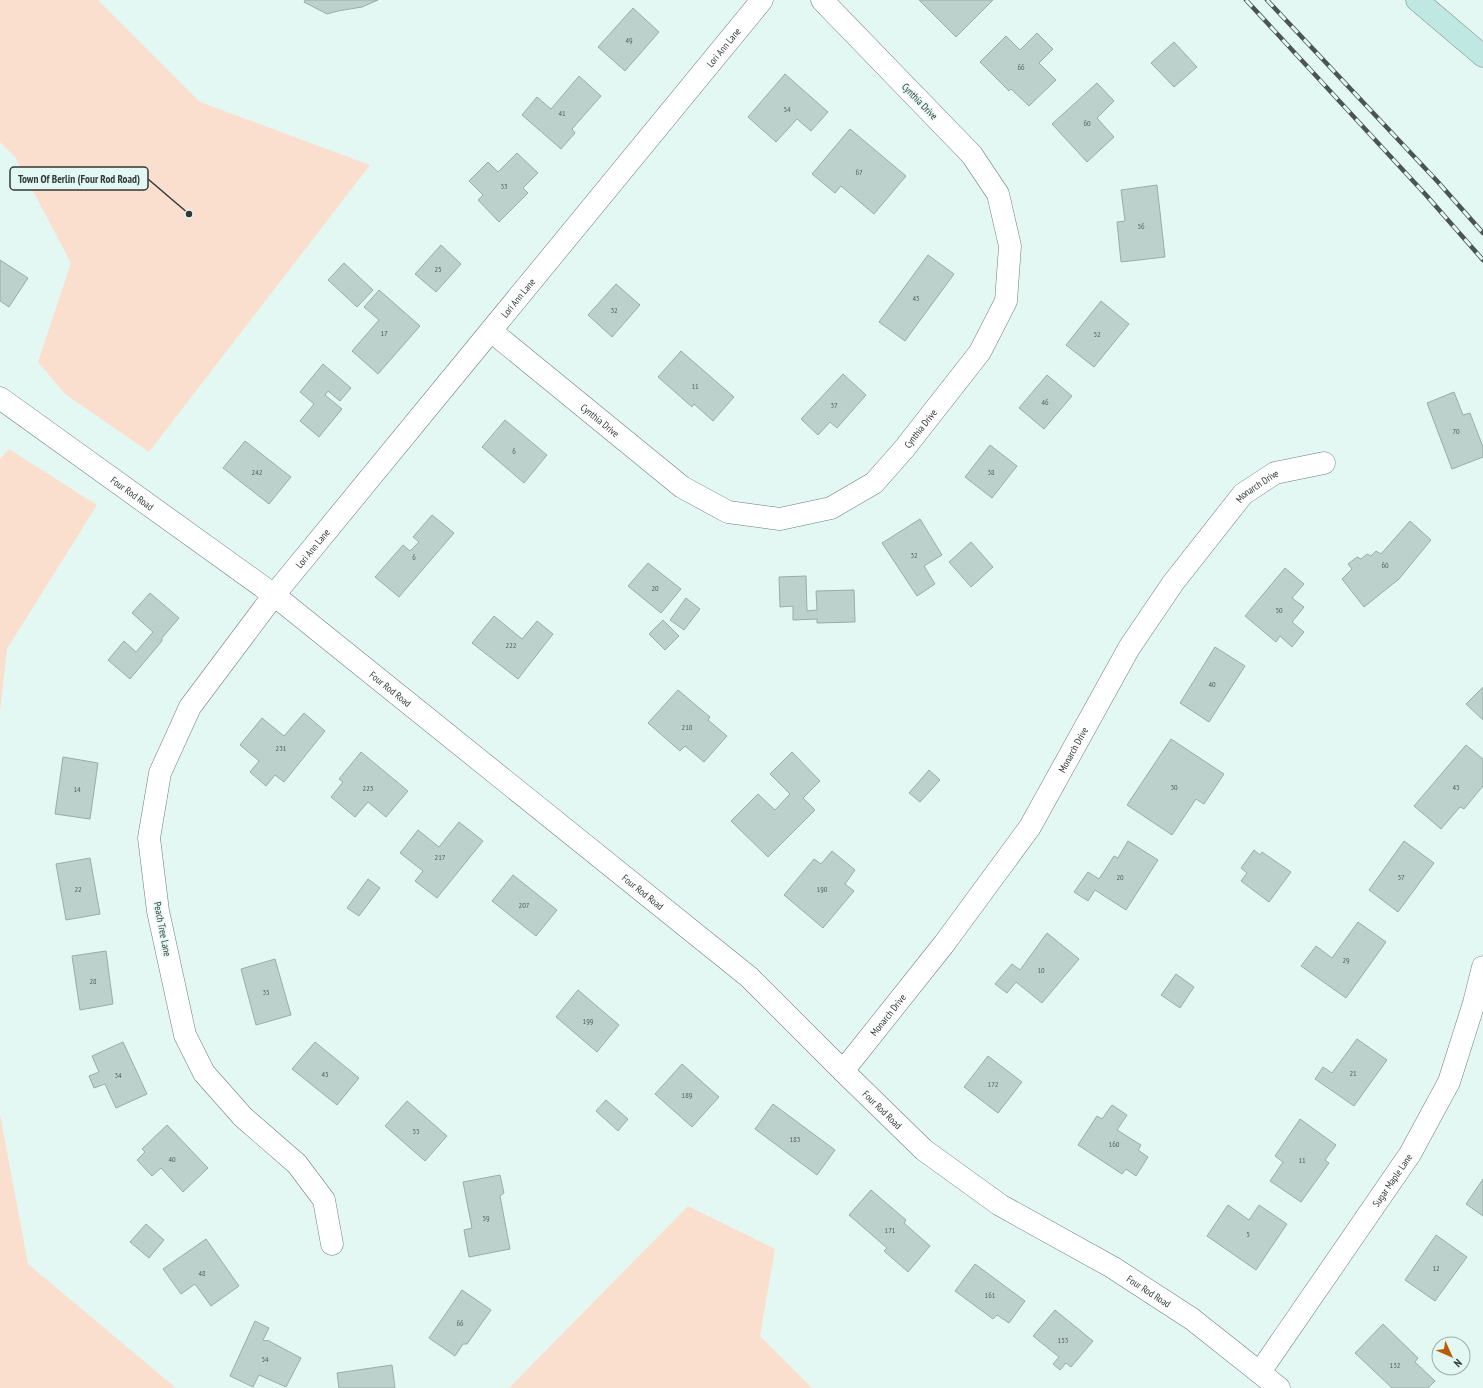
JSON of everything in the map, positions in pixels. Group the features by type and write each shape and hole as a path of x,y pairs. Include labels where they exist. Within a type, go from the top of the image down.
{"street":[{"name":"Lori Ann Lane","path":"274,595 762,0"},
{"name":"Cynthia Drive","path":"491,331 682,487 728,512 780,519 831,508 874,483 904,449 980,352 1006,301 1010,246 998,194 972,155 822,0"},
{"path":"1417,0 1480,47"},
{"name":"Four Rod Road","path":"0,398 274,595 749,977 843,1072 924,1150 1000,1205 1112,1267 1192,1319 1279,1388"},
{"name":"Monarch Drive","path":"843,1072 944,944 1030,827 1129,648 1173,583 1243,494 1275,473 1324,463"},
{"name":"Peach Tree Lane","path":"274,595 190,707 160,772 149,838 158,911 185,1035 204,1073 243,1116 297,1164 324,1200 332,1244"},
{"name":"Sugar Maple Lane","path":"1260,1372 1410,1154 1449,1082 1474,1003 1483,967"}],"shaded area":[{"path":"0,0 98,0 200,102 370,165 149,452 65,394 38,362 71,263 15,157 0,142"},
{"path":"9,449 97,505 7,649 0,712 0,459"},
{"path":"0,1114 28,1264 176,1388 0,1388"},
{"path":"688,1206 775,1249 760,1336 812,1388 509,1388"}],"building":[{"path":"305,0 378,0 362,7 327,14 304,2"},
{"path":"919,0 993,0 956,37"},
{"path":"633,8 659,32 625,71 598,47"},
{"path":"1037,33 1053,49 1039,63 1056,80 1029,106 1011,89 1009,91 980,62 1006,36 1020,50"},
{"path":"1174,42 1197,67 1174,87 1151,63"},
{"path":"785,74 828,112 811,131 797,119 776,142 748,117"},
{"path":"579,76 601,96 572,129 575,133 561,149 522,115 537,97 551,109"},
{"path":"1097,83 1114,101 1097,118 1114,137 1087,162 1052,124"},
{"path":"850,129 906,176 874,214 841,186 835,193 812,174"},
{"path":"517,153 538,173 523,188 528,193 499,222 478,200 483,195 469,181 488,162 498,172"},
{"path":"1157,185 1165,257 1121,262 1117,222 1125,221 1121,190"},
{"path":"441,245 461,264 436,292 415,274"},
{"path":"928,255 954,274 905,341 879,322"},
{"path":"0,260 28,278 9,307 0,301"},
{"path":"344,263 373,290 357,307 328,280"},
{"path":"616,284 640,305 612,337 588,315"},
{"path":"379,290 420,326 378,374 352,351 379,320 364,307"},
{"path":"1101,301 1129,324 1094,367 1066,345"},
{"path":"681,351 734,397 713,421 694,404 692,407 658,377"},
{"path":"323,364 351,388 340,401 328,391 325,395 342,409 319,437 300,421 314,404 300,392"},
{"path":"843,374 866,395 837,428 830,422 818,435 801,419"},
{"path":"1047,375 1072,396 1044,429 1019,408"},
{"path":"1454,392 1463,415 1470,413 1483,447 1483,457 1452,469 1427,403"},
{"path":"505,420 547,455 524,483 482,447"},
{"path":"245,441 291,477 269,504 223,468"},
{"path":"990,445 1017,466 992,498 965,477"},
{"path":"432,515 454,533 399,597 375,577 403,545 410,551 419,542 413,537"},
{"path":"920,519 942,555 924,566 935,584 917,596 882,543"},
{"path":"1410,521 1431,540 1399,579 1364,607 1342,579 1352,569 1348,564 1357,557 1361,559 1367,554 1371,556 1376,551 1381,554"},
{"path":"971,542 993,567 971,587 949,562"},
{"path":"648,563 681,589 661,613 628,586"},
{"path":"1285,568 1304,584 1292,598 1304,607 1292,622 1304,632 1292,647 1280,636 1276,642 1245,616"},
{"path":"806,576 807,611 817,610 816,591 854,590 855,622 817,623 817,619 793,620 793,606 780,607 779,577"},
{"path":"150,593 179,618 130,679 108,660 124,641 136,652 153,632 132,613"},
{"path":"686,598 700,609 684,630 670,620"},
{"path":"494,616 522,639 537,621 553,634 518,679 472,643"},
{"path":"663,620 679,636 665,650 649,634"},
{"path":"1215,647 1245,666 1209,722 1180,703"},
{"path":"1483,687 1483,720 1466,704"},
{"path":"678,690 710,717 708,720 727,736 704,762 685,746 680,751 648,723"},
{"path":"304,713 325,731 284,782 275,775 266,786 250,772 259,761 240,745 262,718 284,736"},
{"path":"1171,739 1224,774 1204,804 1196,799 1172,835 1127,805"},
{"path":"1466,745 1483,759 1483,786 1464,809 1460,807 1441,829 1414,806"},
{"path":"361,752 408,791 386,817 368,802 355,817 331,797 343,782 339,779"},
{"path":"792,752 820,781 803,798 815,810 768,857 731,821 758,794 775,810 790,794 770,774"},
{"path":"63,757 98,763 90,819 55,814"},
{"path":"929,770 940,780 920,802 909,793"},
{"path":"459,822 483,841 437,898 415,881 423,871 400,853 418,830 439,847"},
{"path":"1128,841 1158,860 1126,910 1095,890 1088,901 1074,892 1088,872 1099,879 1114,856 1118,858"},
{"path":"1404,841 1434,863 1398,912 1369,890"},
{"path":"1254,850 1260,855 1262,852 1291,872 1269,902 1241,881 1247,873 1241,868"},
{"path":"832,851 855,870 845,884 854,891 823,928 784,895 814,859 821,864"},
{"path":"90,858 100,914 66,920 56,864"},
{"path":"513,875 557,910 536,936 492,901"},
{"path":"368,879 380,888 359,916 347,908"},
{"path":"1358,922 1386,942 1346,998 1301,966 1316,946 1332,958"},
{"path":"1047,933 1079,959 1042,1003 1016,982 1007,993 995,984 1012,964 1020,970"},
{"path":"106,951 113,1004 80,1010 72,956"},
{"path":"275,959 291,1015 256,1025 241,969"},
{"path":"1176,974 1194,987 1180,1008 1161,995"},
{"path":"578,990 619,1025 597,1052 556,1017"},
{"path":"1357,1039 1387,1060 1354,1106 1315,1079 1323,1067 1332,1073"},
{"path":"123,1042 147,1094 116,1108 105,1084 94,1088 89,1076 99,1072 92,1056"},
{"path":"315,1042 359,1078 337,1105 292,1069"},
{"path":"988,1056 1022,1082 998,1113 964,1087"},
{"path":"682,1064 719,1097 692,1127 655,1094"},
{"path":"606,1100 628,1119 618,1131 596,1111"},
{"path":"407,1101 447,1136 425,1161 385,1126"},
{"path":"773,1104 835,1150 817,1175 755,1129"},
{"path":"1112,1105 1127,1115 1117,1130 1141,1145 1138,1150 1148,1157 1136,1176 1126,1169 1122,1174 1078,1145 1097,1116 1102,1119"},
{"path":"1300,1119 1336,1145 1325,1160 1329,1163 1301,1202 1270,1181 1283,1162 1275,1156"},
{"path":"167,1125 208,1168 183,1192 161,1168 152,1176 137,1160 145,1152 142,1149"},
{"path":"500,1175 504,1193 500,1196 510,1249 469,1257 464,1230 472,1228 463,1182"},
{"path":"1483,1179 1483,1216 1466,1204"},
{"path":"871,1190 906,1220 904,1223 930,1246 908,1272 884,1251 887,1248 849,1215"},
{"path":"1228,1205 1249,1220 1259,1205 1287,1224 1256,1270 1207,1236"},
{"path":"146,1224 164,1240 149,1258 130,1242"},
{"path":"1436,1235 1467,1257 1435,1301 1405,1280"},
{"path":"206,1239 239,1286 211,1306 195,1284 181,1294 163,1269"},
{"path":"975,1264 1025,1301 1009,1323 997,1315 993,1319 955,1291"},
{"path":"462,1290 491,1310 467,1344 463,1344 455,1356 429,1338"},
{"path":"1055,1310 1093,1341 1071,1367 1066,1363 1060,1370 1053,1364 1059,1357 1033,1336"},
{"path":"255,1321 269,1328 263,1340 267,1340 301,1358 286,1387 259,1375 253,1387 230,1376"},
{"path":"1383,1324 1418,1358 1415,1362 1435,1381 1428,1388 1392,1388 1355,1353"},
{"path":"392,1365 395,1388 339,1388 337,1373"}],"railway":[{"path":"1246,0 1426,195 1483,260"},
{"path":"1267,0 1438,182 1483,233"}],"place":[{"name":"Town Of Berlin (Four Rod Road)","path":"189,214"}]}
